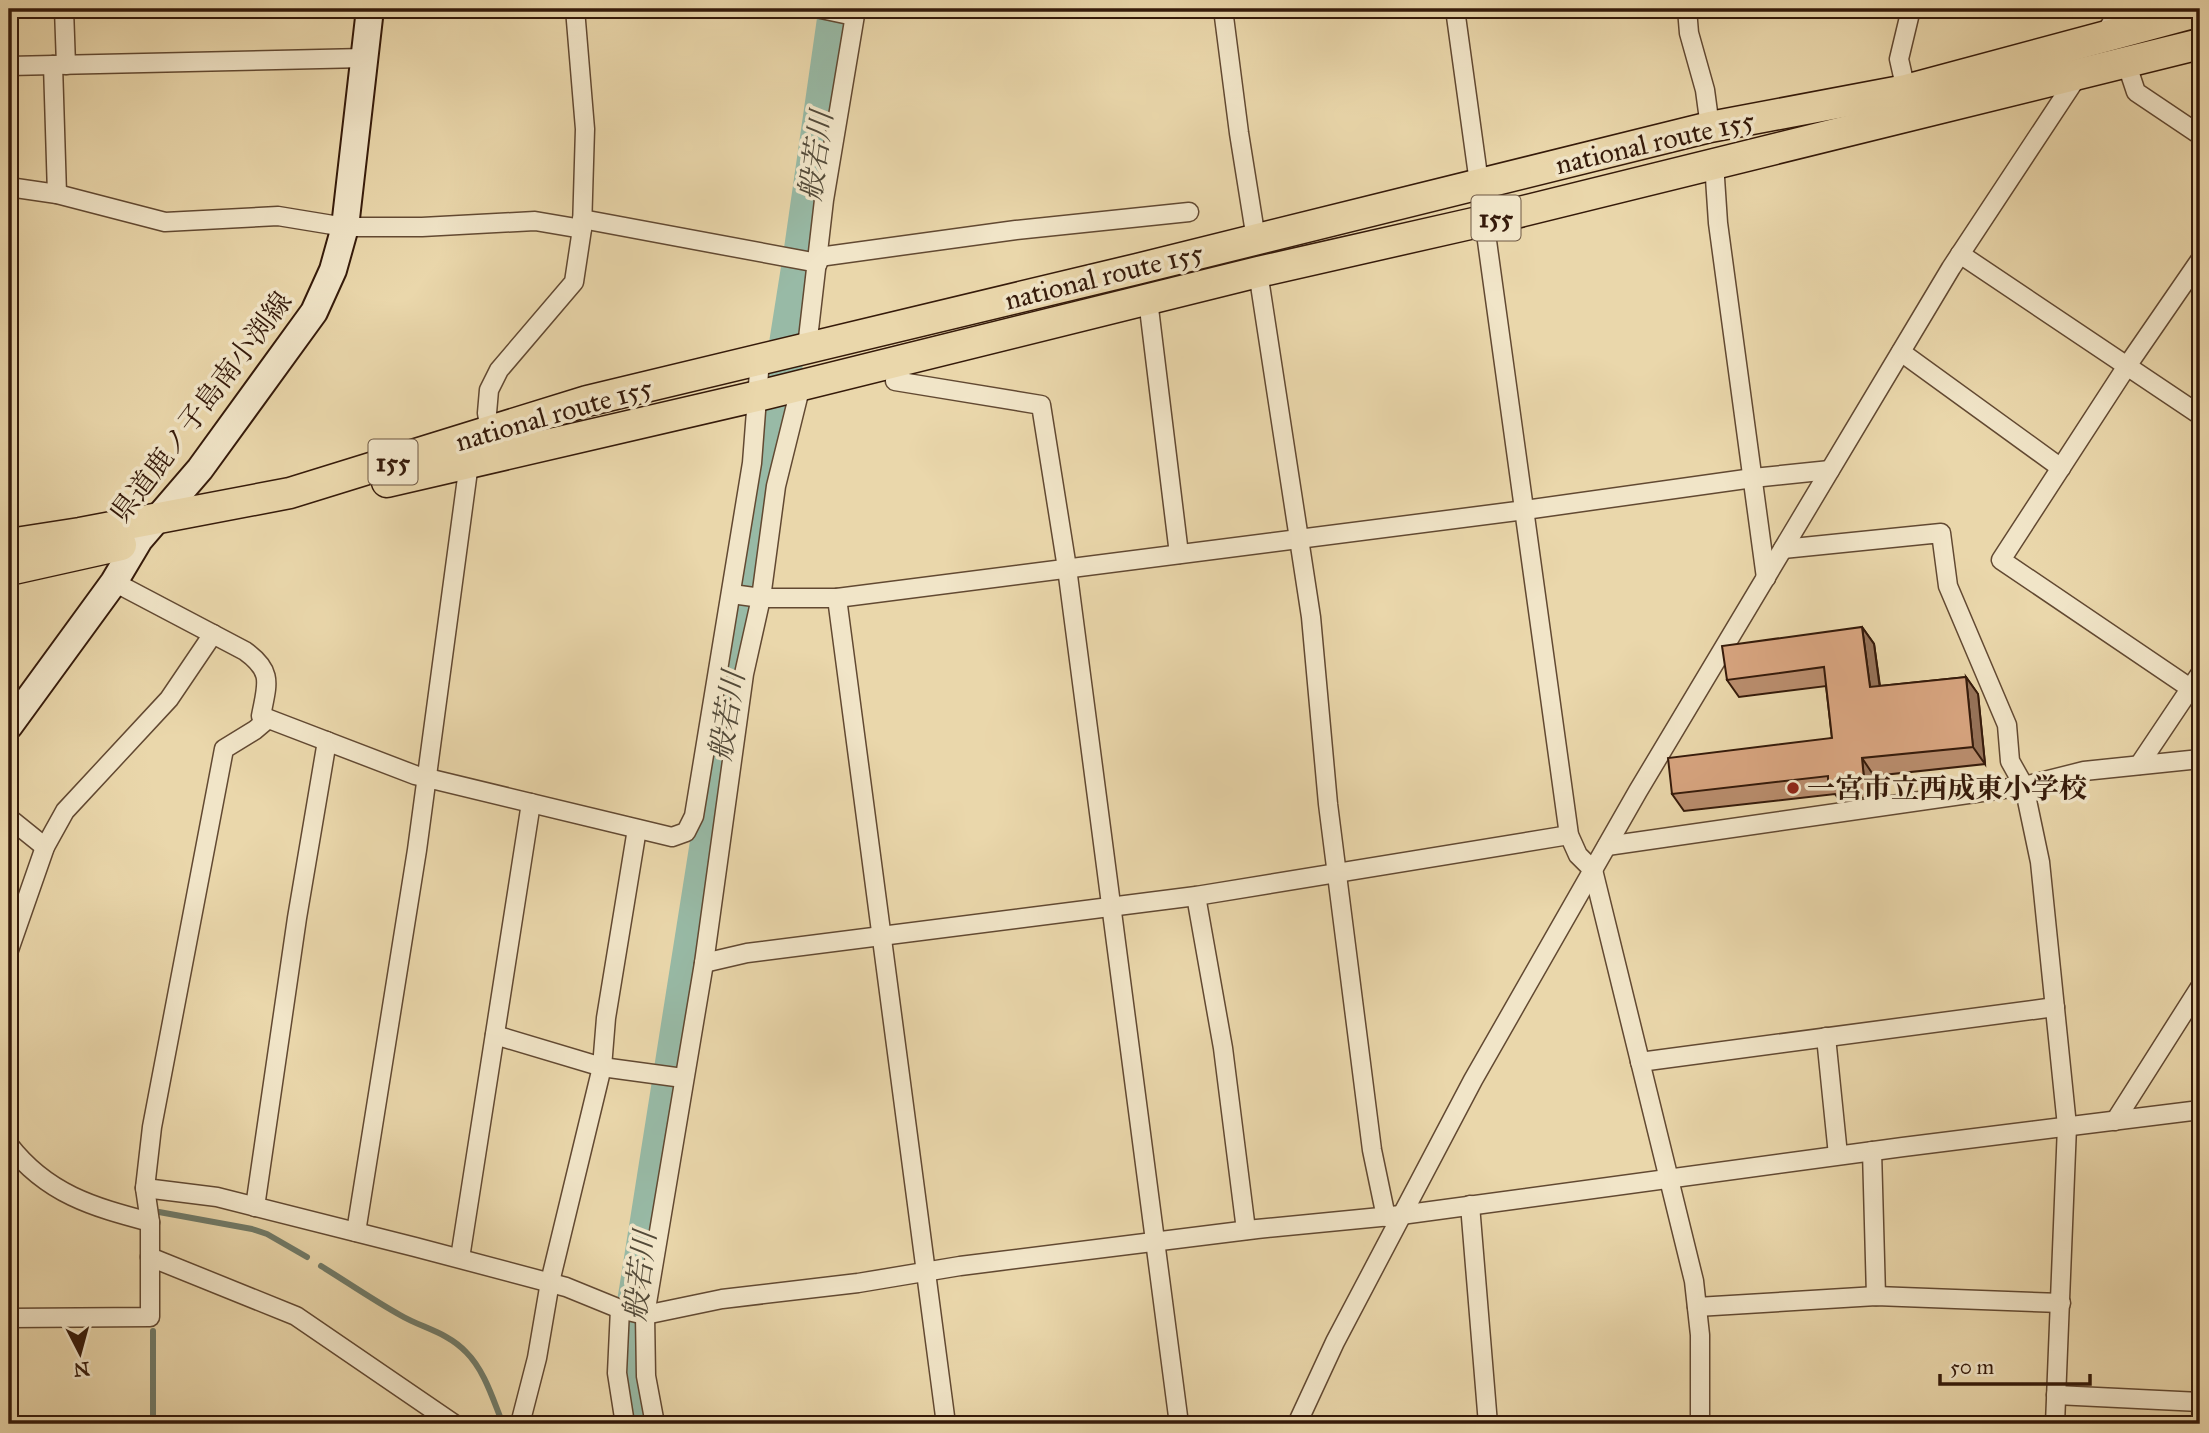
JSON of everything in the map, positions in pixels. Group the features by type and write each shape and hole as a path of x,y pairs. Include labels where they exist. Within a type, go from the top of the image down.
{"highway":[{"name":"national route 155","path":"9,570 148,529 290,492 587,401 1710,127 1906,90 2200,11"},
{"name":"national route 155","path":"9,544 80,533 148,529 469,463 1258,272 1483,221 2200,44"}],"main road":[{"name":"県道鹿ノ子島南小渕線","path":"9,726 114,582 148,529 200,469 314,312 333,270 345,227 370,9"}],"street":[{"path":"57,194 64,9"},
{"path":"490,431 487,413 489,390 499,370 574,282 582,224 585,129 575,9"},
{"path":"1223,9 1256,239"},
{"path":"1455,9 1569,835 1578,855 1593,870 1694,1281 1700,1335 1700,1424"},
{"path":"1687,9 1689,33 1705,90 1710,127"},
{"path":"1906,90 1899,59 1911,9"},
{"path":"1297,1424 1394,1216 1593,870 1960,254 2120,9"},
{"path":"625,1424 617,1373 704,963 744,674 776,486 779,390 784,353 816,260 853,13 825,10"},
{"path":"9,66 364,58"},
{"path":"2126,62 2136,92 2200,135"},
{"path":"1714,163 1718,223 1766,578"},
{"path":"9,187 57,194 165,222 278,216 345,227 535,222 582,224 789,258 816,260 1016,230 1189,212"},
{"path":"1960,254 2200,415"},
{"path":"2139,765 2195,681 2001,560 2127,366 2200,260"},
{"path":"1258,272 1311,617 1328,804 1372,1150 1394,1216"},
{"path":"1148,300 1180,554"},
{"path":"1901,352 2061,468"},
{"path":"895,381 1041,405 1067,568 1153,1242 1179,1424"},
{"path":"114,582 245,651 261,663 267,676 261,716 426,778 672,837 686,832 694,816 735,594 752,463 779,390"},
{"path":"356,1232 396,994 469,463"},
{"path":"735,594 759,598 838,598 1830,470"},
{"path":"1783,549 1941,533 1948,586 2007,725 2010,761 2024,786 2040,862 2067,1126 2054,1424"},
{"path":"838,598 946,1424"},
{"path":"9,950 45,847 65,811 169,699 213,634"},
{"path":"9,1318 150,1317 150,1222 145,1188 152,1127 224,749 268,719"},
{"path":"255,1207 297,918 327,741"},
{"path":"1607,846 2024,786 2084,771 2200,759"},
{"path":"460,1258 531,803"},
{"path":"9,818 45,847"},
{"path":"520,1424 537,1358 550,1282 602,1067 606,1018 637,829"},
{"path":"704,963 747,953 1196,896 1569,835"},
{"path":"1196,896 1223,1048 1246,1230"},
{"path":"2115,1121 2200,987"},
{"path":"1640,1062 2055,1007"},
{"path":"495,1035 602,1067 681,1078"},
{"path":"1826,1037 1838,1155"},
{"path":"145,1188 216,1197 460,1258 550,1282 632,1312 1246,1230 1394,1216 1838,1155 2200,1110"},
{"path":"9,1145 33,1170 57,1189 92,1206 150,1222"},
{"path":"1872,1151 1876,1296"},
{"path":"1471,1205 1488,1424"},
{"path":"150,1257 296,1316 454,1424"},
{"path":"1697,1307 1876,1296 2061,1303"},
{"path":"632,1312 655,1424"},
{"path":"2056,1395 2200,1402"}],"building":[{"path":"1862,627 1870,687 1966,677 1973,747 1862,758 1864,779 1828,784 1828,776 1672,794 1668,758 1832,738 1824,667 1727,680 1722,646"}],"waterway":[{"name":"般若川","path":"640,1424 633,1381 632,1311 635,1306 803,246 837,9"},
{"path":"159,1212 252,1229 267,1234 307,1257"},
{"path":"321,1266 408,1320 459,1345 473,1360 483,1377 503,1424"},
{"path":"153,1331 153,1424"}],"place":[{"name":"一宮市立西成東小学校","path":"1793,788"}]}
